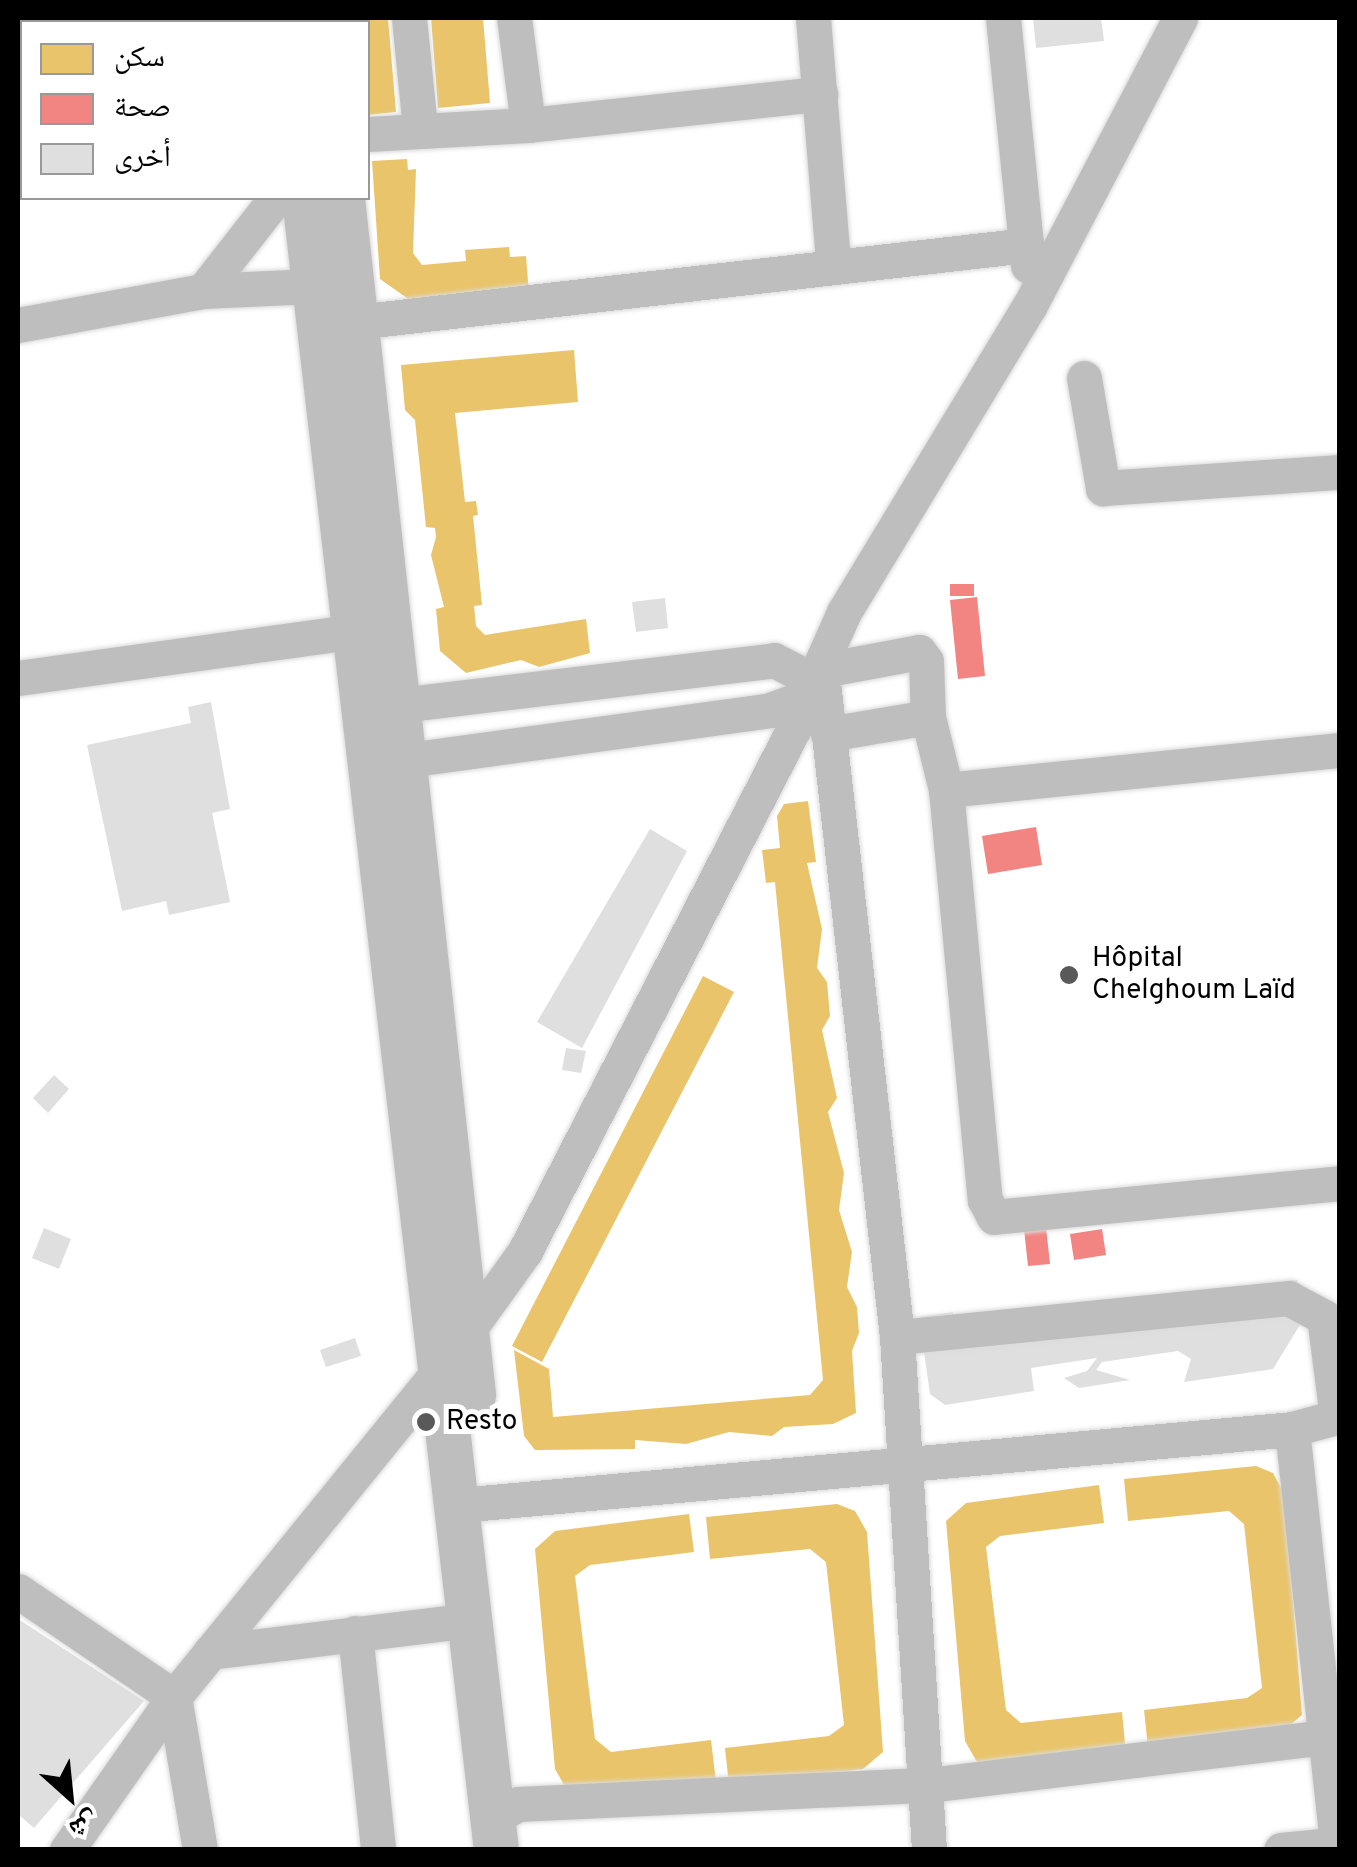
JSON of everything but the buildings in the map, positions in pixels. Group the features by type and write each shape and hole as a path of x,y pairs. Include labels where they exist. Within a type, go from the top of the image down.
{"main road":[{"path":"304,200 350,632 378,707"},
{"path":"342,200 356,322 378,707 441,1368 470,1620 502,1824 523,1850"},
{"path":"384,764 468,1327 502,1824"}],"street":[{"path":"409,18 420,129"},
{"path":"514,18 528,125"},
{"path":"813,18 833,264"},
{"path":"1003,18 1027,245 1029,307"},
{"path":"67,1850 174,1697 441,1368 525,1251 780,719 1029,307 1180,18"},
{"path":"370,134 528,125 820,94"},
{"path":"203,291 274,200"},
{"path":"18,326 203,291 314,286 356,322 833,264 1027,245"},
{"path":"1084,378 1104,488 1340,472"},
{"path":"18,678 350,632"},
{"path":"378,707 809,676 919,652 926,661 928,717 946,790 985,1200 994,1217 1340,1183"},
{"path":"809,676 828,734 896,1337 928,1785 929,1850"},
{"path":"828,734 928,717"},
{"path":"384,764 780,719"},
{"path":"780,719 832,771"},
{"path":"946,790 1340,750"},
{"path":"481,1503 902,1462 1292,1430 1338,1417 1324,1317 1289,1298 896,1337"},
{"path":"1281,1850 1338,1846 1331,1735 1292,1430"},
{"path":"18,1592 174,1697 200,1850"},
{"path":"210,1652 470,1620"},
{"path":"355,1633 378,1850"},
{"path":"502,1824 928,1785 1331,1735"}],"place":[{"name":"Hôpital Chelghoum Laïd","path":"1069,975"},
{"name":"Resto","path":"426,1422"}]}
